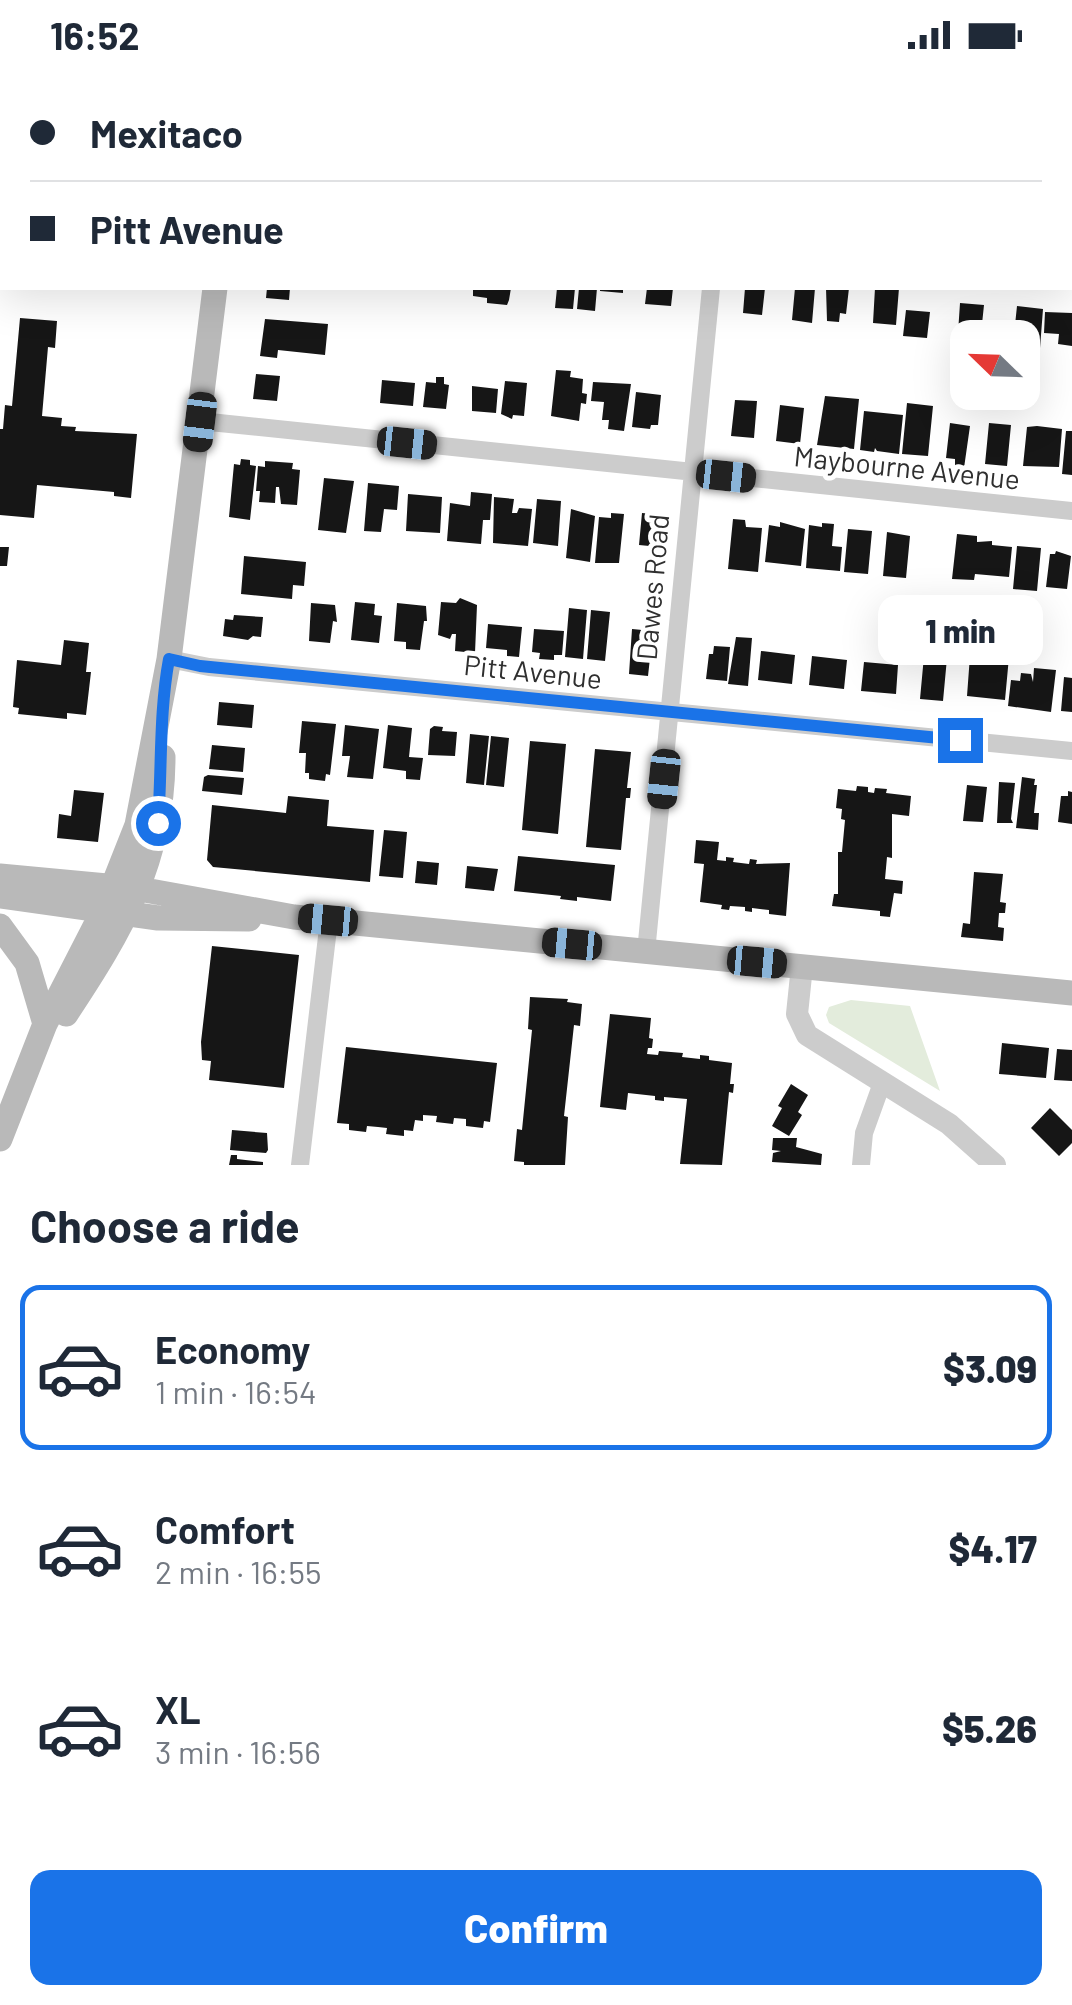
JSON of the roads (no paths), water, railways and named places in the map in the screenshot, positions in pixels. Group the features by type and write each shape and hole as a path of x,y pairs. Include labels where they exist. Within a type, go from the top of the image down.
{"main road":[{"path":"0,1139 41,1036 126,888 169,659 215,290"},
{"path":"0,876 126,888 294,917 1072,993"},
{"path":"0,896 115,913 213,920 294,917"},
{"path":"0,926 27,963 41,1036"}],"street":[{"name":"Dawes Road","path":"646,952 711,290"},
{"name":"Maybourne Avenue","path":"200,422 1072,511"},
{"name":"Pitt Avenue","path":"169,659 200,666 1072,750"},
{"path":"300,1165 328,920"},
{"path":"802,966 797,1010 804,1032 819,1046 949,1124 995,1165"},
{"path":"860,1165 864,1133 882,1082"}]}
